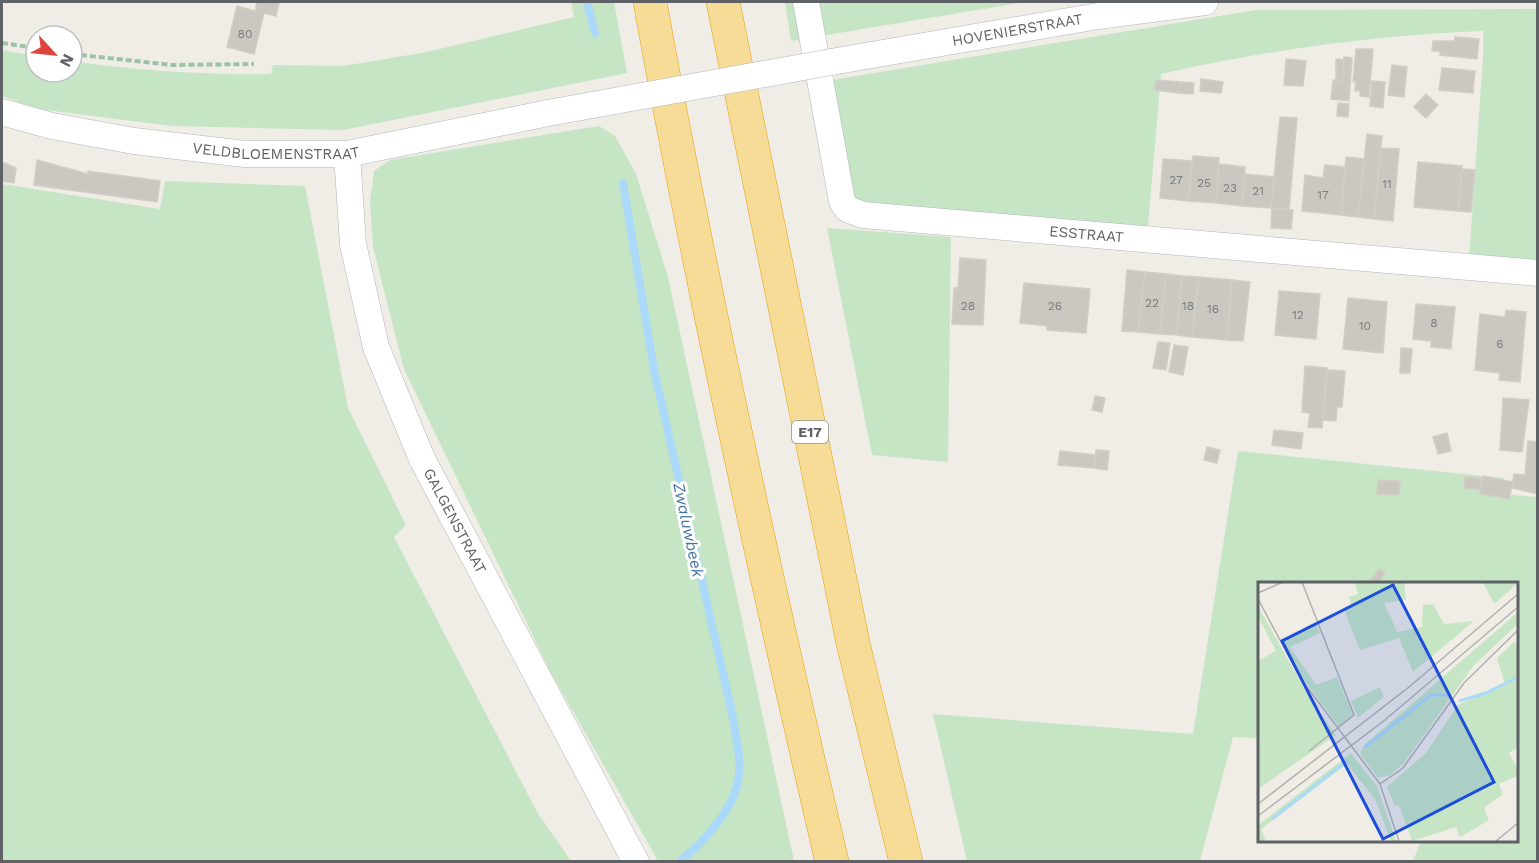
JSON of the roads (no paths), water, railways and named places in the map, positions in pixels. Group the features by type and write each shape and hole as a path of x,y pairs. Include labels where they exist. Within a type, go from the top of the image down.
{"highway":[{"path":"650,2 726,391 781,644 832,861"},
{"name":"E17","path":"723,2 853,643 906,861"}],"street":[{"name":"ESSTRAAT","path":"806,2 842,201 847,209 853,212 863,215 1538,273"},
{"name":"HOVENIERSTRAAT","path":"548,113 1098,16 1205,2"},
{"name":"VELDBLOEMENSTRAAT","path":"2,112 52,126 134,141 245,154 347,154 548,113"},
{"name":"GALGENSTRAAT","path":"347,154 353,244 376,346 422,459 636,861"}],"waterway":[{"name":"Zwaluwbeek","path":"587,2 595,33"},
{"name":"Zwaluwbeek","path":"623,183 654,370 732,713 739,760 737,787 726,810 710,832 682,860"}]}
